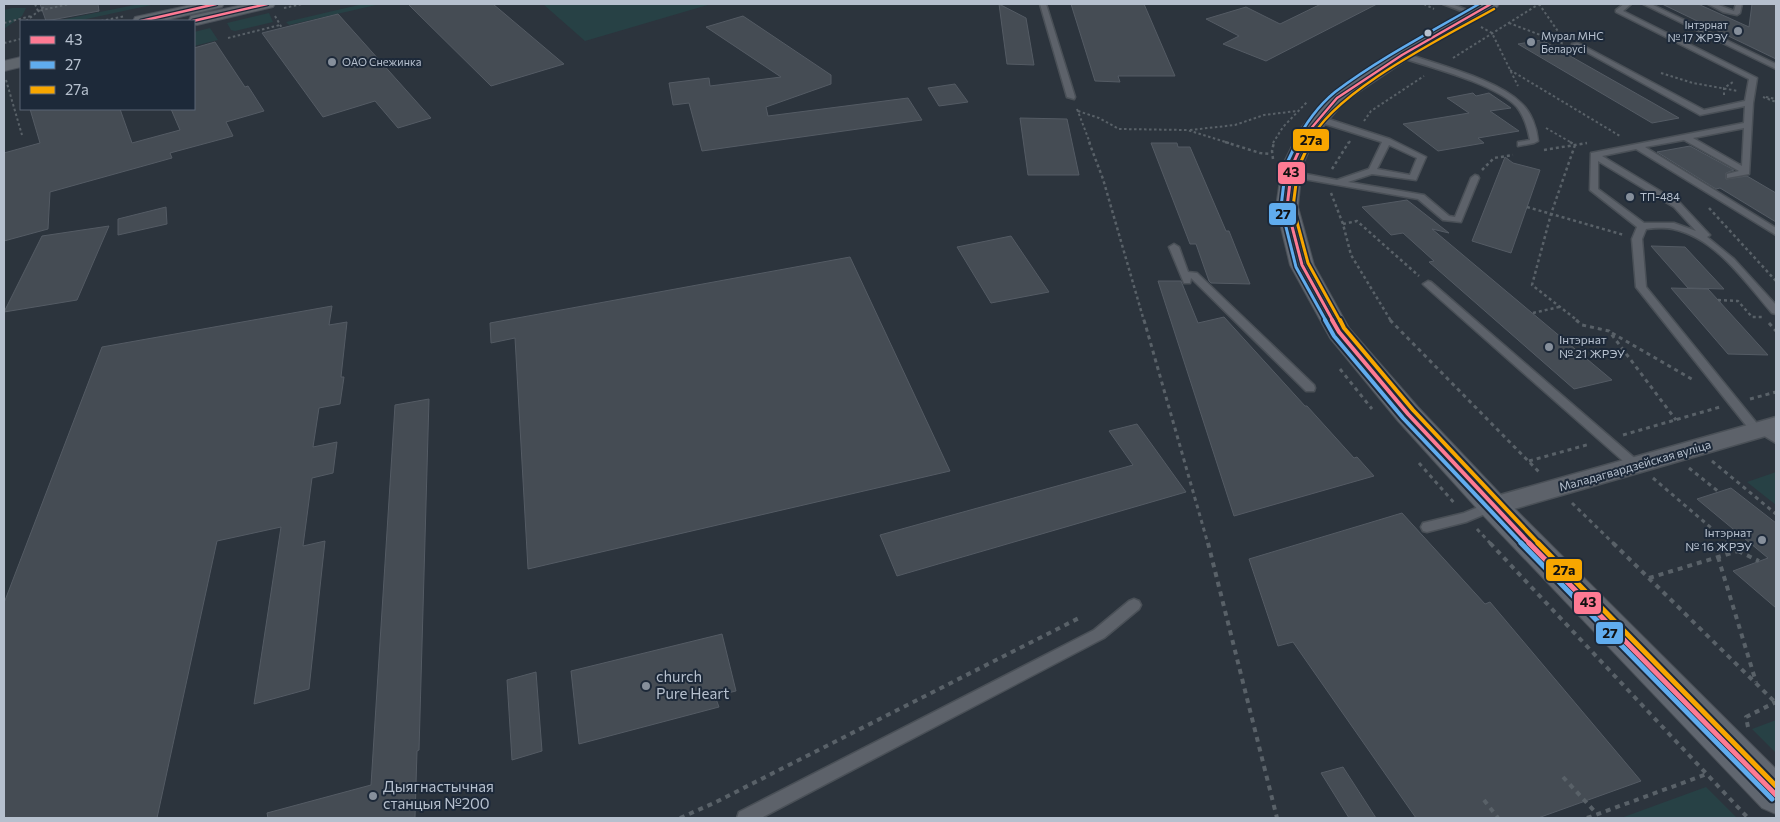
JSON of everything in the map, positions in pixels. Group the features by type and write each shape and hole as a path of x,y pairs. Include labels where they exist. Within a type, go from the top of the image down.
{"main road":[{"path":"145,20 216,4"},
{"path":"195,21 270,7"},
{"path":"1482,15 1402,55 1338,98 1314,109 1308,132 1292,166 1282,168 1287,207 1302,266 1339,332 1408,414 1480,512 1776,795"},
{"path":"4,54 20,50"},
{"path":"4,70 20,62"}],"street":[{"name":"Маладагвардзейская вуліца","path":"1480,512 1556,488 1644,472 1768,431"}],"lane":[{"path":"1043,4 1071,97"},
{"path":"1446,4 1482,15"},
{"path":"1628,4 1618,11 1756,68 1776,67"},
{"path":"1646,4 1756,68"},
{"path":"1711,4 1726,11 1737,13"},
{"path":"1735,23 1739,4"},
{"path":"1576,44 1704,113 1749,103"},
{"path":"1402,55 1489,87 1519,104 1534,132 1534,141 1521,144"},
{"path":"1746,172 1749,103 1756,68"},
{"path":"1314,109 1357,131 1422,157 1413,178 1372,171 1332,182"},
{"path":"1594,155 1748,125"},
{"path":"1685,137 1746,172"},
{"path":"1372,171 1387,142"},
{"path":"1638,146 1776,232"},
{"path":"1594,155 1594,190 1642,226 1672,226 1693,233 1713,244"},
{"path":"1594,155 1677,205 1773,314"},
{"path":"1282,168 1332,182 1421,197 1446,218 1458,220 1475,178"},
{"path":"1730,176 1746,172"},
{"path":"1642,226 1637,239 1641,287 1735,403 1768,431"},
{"path":"1174,247 1186,278 1194,276 1310,388"},
{"path":"1428,284 1644,472"},
{"path":"1427,527 1480,512"},
{"path":"745,818 1084,643 1113,625 1134,605"}],"path":[{"path":"35,4 38,11"},
{"path":"38,11 69,4 71,8"},
{"path":"1508,22 1567,45 1539,4 1508,22 1371,111 1333,166 1332,199 1343,224 1351,255 1391,322 1556,488 1776,702 1746,717 1750,730"},
{"path":"27,20 45,6"},
{"path":"270,7 282,28"},
{"path":"1482,15 1520,89"},
{"path":"4,23 31,16"},
{"path":"228,38 280,25"},
{"path":"4,43 20,39"},
{"path":"4,70 22,136"},
{"path":"1509,70 1638,146"},
{"path":"1071,97 1103,179 1217,575 1277,818"},
{"path":"1078,111 1099,118 1119,129 1187,130 1235,125 1264,115 1314,109"},
{"path":"1271,154 1277,136 1298,111"},
{"path":"1546,128 1575,145 1551,214 1532,285 1582,325 1609,331 1701,384"},
{"path":"1187,130 1260,153 1271,154 1282,168"},
{"path":"1527,207 1637,239"},
{"path":"1709,208 1776,280"},
{"path":"1343,224 1358,222 1428,284"},
{"path":"1718,300 1738,301 1752,317 1773,314"},
{"path":"1533,313 1559,307"},
{"path":"1609,331 1676,420"},
{"path":"1338,367 1375,412"},
{"path":"1529,461 1776,392"},
{"path":"1414,457 1480,512 1707,774 1748,818"},
{"path":"1711,461 1776,514"},
{"path":"1689,467 1719,492"},
{"path":"1644,472 1738,552 1759,561"},
{"path":"1649,578 1738,552"},
{"path":"1718,557 1756,683"},
{"path":"680,818 740,790 1081,617"},
{"path":"1587,818 1707,774"},
{"path":"1563,777 1598,814"},
{"path":"1484,800 1498,818"}],"green space":[{"path":"139,4 156,4 82,20 61,20"},
{"path":"363,4 376,5 289,25 286,22"},
{"path":"543,4 711,4 585,41"},
{"path":"26,8 22,16 4,29 4,10"},
{"path":"269,13 273,22 235,31 231,30 227,23"},
{"path":"210,28 218,40 195,46 195,32"},
{"path":"1776,472 1776,505 1747,482"},
{"path":"1776,720 1776,753 1752,729"},
{"path":"1706,787 1737,818 1621,818"}],"building":[{"path":"40,4 98,4 99,11 46,20"},
{"path":"408,4 493,4 564,64 491,86"},
{"path":"999,4 1026,18 1034,65 1007,64"},
{"path":"1071,4 1144,4 1175,76 1118,76 1120,82 1095,81"},
{"path":"1321,4 1377,4 1266,61 1223,44 1239,36 1206,19 1246,7 1280,24"},
{"name":"Інтэрнат № 17 ЖРЭУ","path":"1662,4 1698,4 1749,27 1752,4 1776,4 1776,59"},
{"name":"ОАО Снежинка","path":"338,14 431,118 398,128 375,101 323,117 262,33"},
{"path":"743,16 831,75 831,84 766,107 768,116 908,98 922,120 702,151 689,103 673,105 669,83 709,78 710,86 781,77 706,27"},
{"path":"1542,40 1679,118 1652,123 1518,44"},
{"path":"215,42 245,87 248,86 264,111 226,122 233,136 170,153 172,158 50,192 48,229 4,241 4,153 40,143 30,110 120,110 132,143 180,130 171,110 195,110 195,48"},
{"path":"955,84 968,102 939,106 928,88"},
{"path":"1473,93 1476,96 1489,93 1511,108 1490,111 1519,131 1478,138 1484,143 1438,151 1403,124 1469,113 1447,98"},
{"path":"1020,118 1067,119 1079,175 1028,175"},
{"path":"1151,143 1177,143 1178,147 1190,147 1226,231 1229,231 1250,284 1211,283 1209,281 1196,244 1190,244"},
{"path":"1690,146 1734,170 1726,173 1726,179 1747,176 1776,193 1776,222 1720,188 1716,189 1657,152"},
{"path":"1505,157 1513,163 1540,170 1511,253 1472,241"},
{"name":"Інтэрнат № 21 ЖРЭУ","path":"1407,200 1449,233 1432,229 1612,380 1574,389 1429,262 1434,261 1403,233 1391,235 1362,207"},
{"path":"166,207 167,224 118,235 118,219"},
{"path":"109,226 77,300 4,312 42,236"},
{"path":"1011,236 1049,292 991,303 957,247"},
{"path":"1651,246 1685,247 1724,289 1688,288"},
{"path":"850,257 950,471 528,569 515,338 491,343 490,323"},
{"path":"1158,281 1181,281 1198,323 1224,317 1354,458 1357,457 1374,476 1234,516"},
{"path":"1671,288 1708,289 1768,355 1728,354"},
{"path":"332,306 329,325 347,322 341,377 344,377 340,404 319,408 313,447 337,442 333,473 312,478 303,546 325,541 309,689 254,704 281,527 217,541 157,818 4,818 4,603 102,347"},
{"path":"429,399 419,750 417,751 415,818 268,818 267,813 371,785 395,405"},
{"path":"1137,424 1186,492 897,576 880,535 1133,465 1109,431"},
{"name":"Інтэрнат № 16 ЖРЭУ","path":"1731,488 1776,523 1776,608 1733,571 1768,558 1697,499"},
{"path":"1402,513 1485,604 1490,602 1641,781 1538,818 1416,818 1293,642 1278,646 1249,559"},
{"path":"722,634 736,691 715,696 719,707 579,744 571,671"},
{"path":"536,672 542,751 512,760 507,680"},
{"path":"1343,767 1376,818 1349,818 1321,773"}],"transit line":[{"name":"43","path":"145,20 216,4"},
{"name":"43","path":"195,21 267,4"},
{"name":"27","path":"1479,4 1399,50 1334,93 1303,128 1286,165 1281,207 1296,267 1334,336 1403,418 1489,510 1772,799"},
{"name":"43","path":"1491,4 1402,55 1337,98 1308,132 1292,166 1287,207 1302,265 1339,332 1408,414 1493,506 1776,795"},
{"name":"27а","path":"1494,9 1405,60 1341,103 1313,135 1298,168 1293,207 1308,263 1344,328 1413,410 1498,502 1776,786"}],"place":[{"name":"Інтэрнат № 17 ЖРЭУ","path":"1738,31"},
{"name":"Мурал МНС Беларусі","path":"1531,42"},
{"name":"ОАО Снежинка","path":"332,62"},
{"name":"ТП-484","path":"1630,197"},
{"name":"Інтэрнат № 21 ЖРЭУ","path":"1549,347"},
{"name":"Інтэрнат № 16 ЖРЭУ","path":"1762,540"},
{"name":"church Pure Heart","path":"646,686"},
{"name":"Дыягнастычная станцыя №200","path":"373,796"}]}
